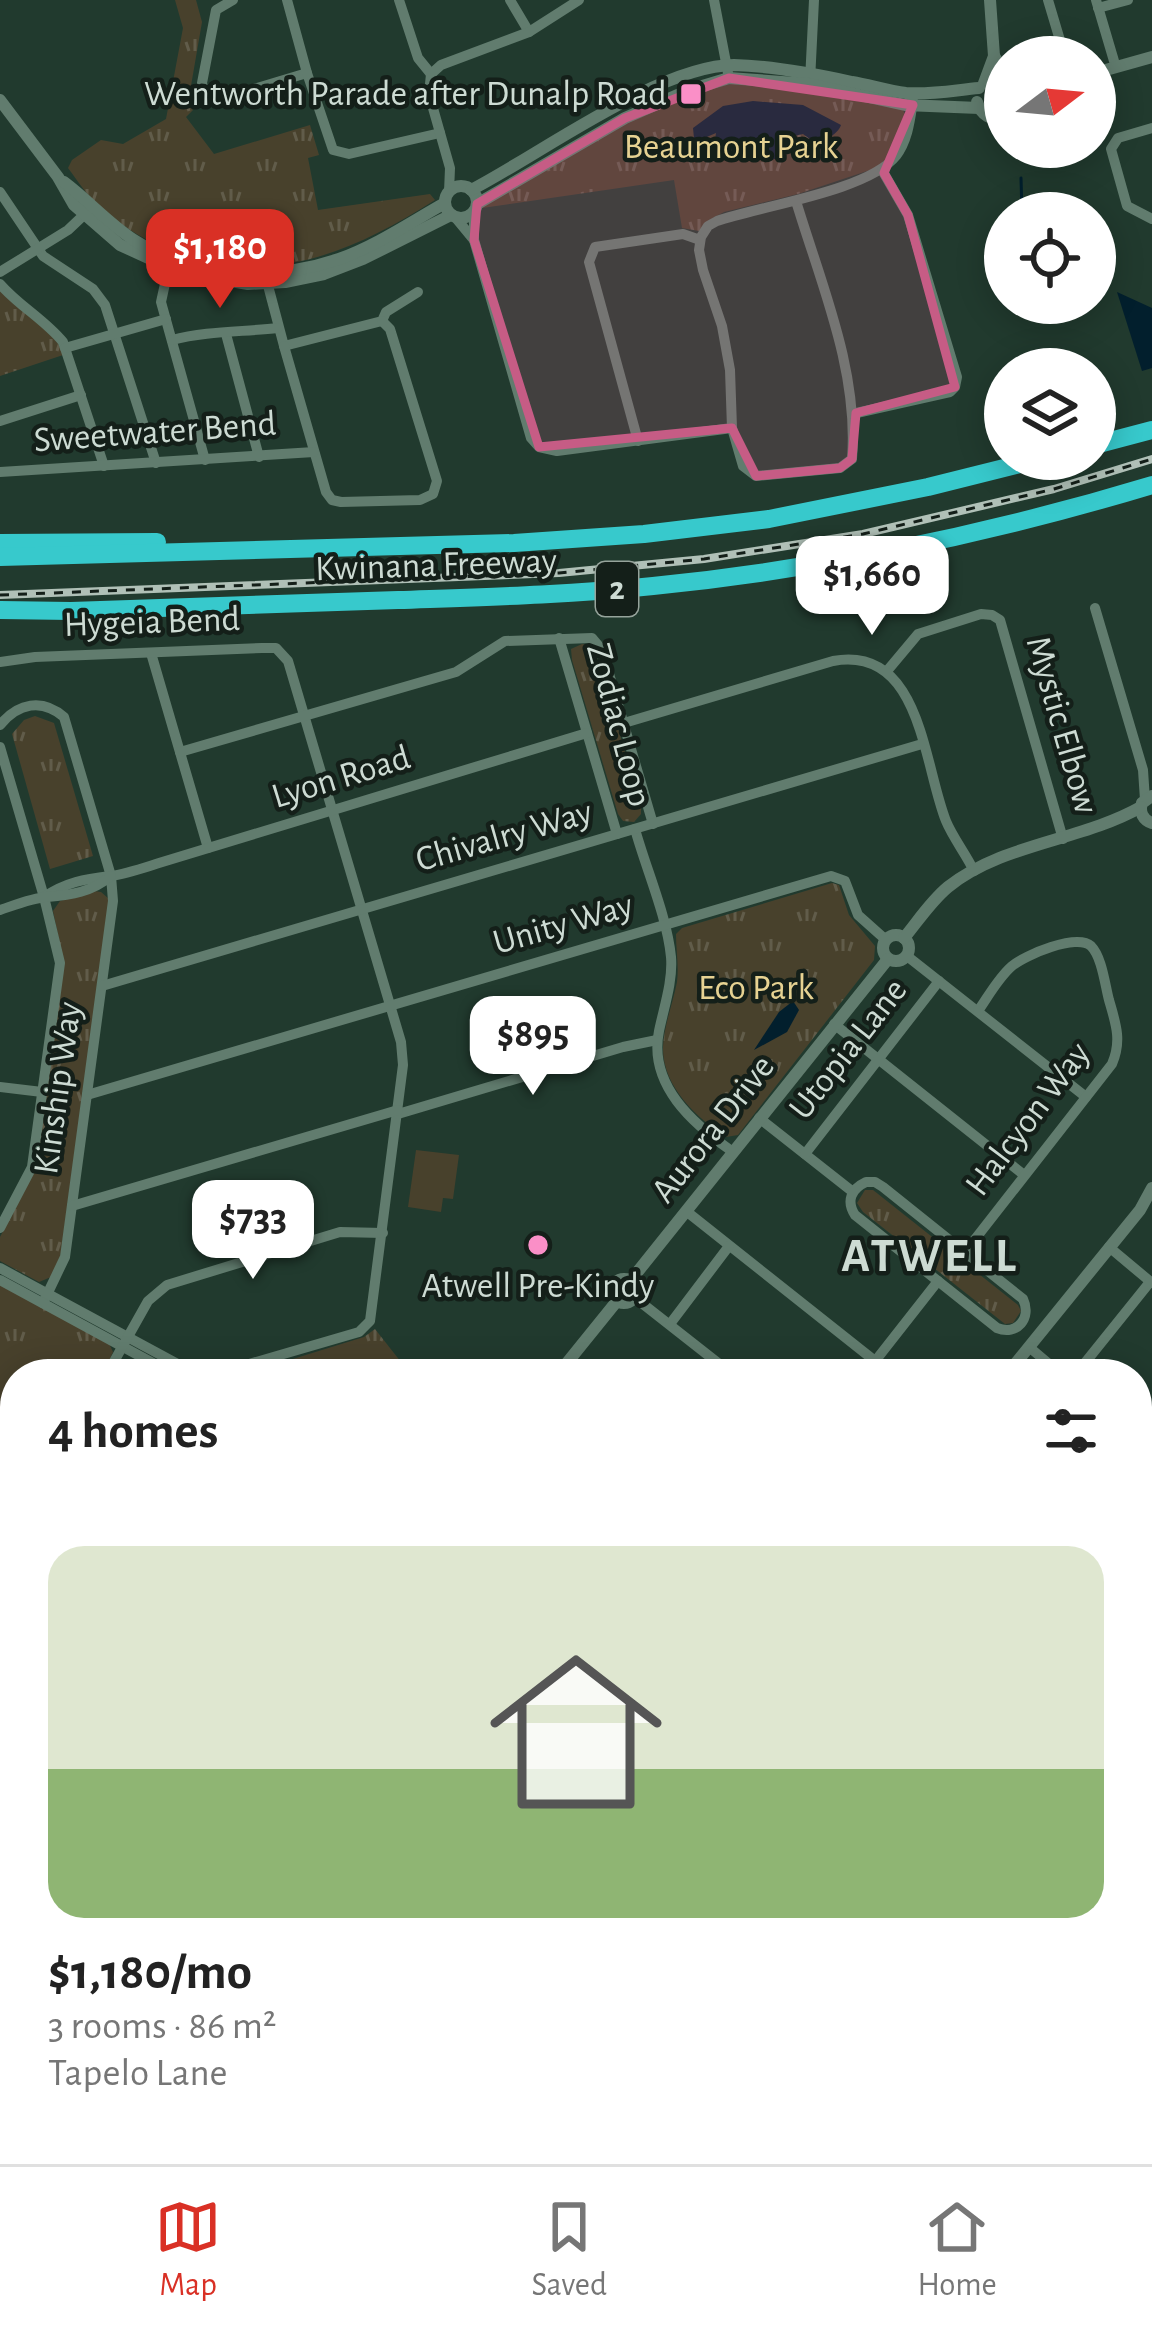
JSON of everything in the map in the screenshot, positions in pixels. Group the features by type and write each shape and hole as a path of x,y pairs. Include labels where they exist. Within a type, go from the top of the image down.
{"highway":[{"path":"1116,439 1152,430"},
{"name":"Kwinana Freeway","path":"0,557 514,543 665,532 769,519 984,473"},
{"name":"Kwinana Freeway","path":"0,610 533,596 654,586 937,542 1152,484"},
{"name":"2","path":"0,543 203,543 281,550"},
{"name":"2","path":"0,622 71,611"}],"street":[{"path":"232,0 216,10 202,82 207,104 307,74"},
{"path":"287,0 333,150 349,154 440,133"},
{"path":"399,0 418,58 431,74"},
{"path":"510,0 530,32"},
{"path":"579,0 530,32 441,65 431,74 429,94 531,438 557,451 732,428"},
{"path":"714,0 728,72"},
{"path":"810,79 814,0"},
{"path":"990,0 993,36"},
{"path":"1048,0 1059,36"},
{"path":"1107,36 1097,4 1128,0"},
{"path":"1116,61 1152,54"},
{"path":"1116,64 1152,54"},
{"path":"0,100 89,210 135,241 169,263 266,278 324,274 342,268 626,118 728,72 810,79 979,107"},
{"path":"984,81 977,101 984,112"},
{"path":"913,99 982,86"},
{"path":"796,201 846,365 854,433 852,459 840,468 756,476 743,466 732,428 730,370 722,326 703,270 700,240 717,221 796,201 882,170 903,145 913,99"},
{"path":"1152,128 1118,138 1111,149 1127,206 1152,219"},
{"path":"852,414 950,392 957,377 908,215 882,170"},
{"path":"0,192 43,256 93,289 105,305 155,463"},
{"path":"0,272 68,230 89,210"},
{"path":"638,440 589,262 595,247 683,234 700,240"},
{"path":"169,263 161,302 205,460"},
{"path":"266,278 332,500 420,500 434,494 437,481 390,329 382,321"},
{"path":"0,284 50,326 65,348 104,466"},
{"path":"382,321 386,312 418,292"},
{"path":"65,348 166,319"},
{"path":"284,346 382,321"},
{"path":"172,340 196,333 278,328"},
{"path":"226,334 259,457"},
{"path":"0,421 81,395"},
{"name":"Sweetwater Bend","path":"0,472 314,452"},
{"path":"904,938 946,888 974,871 1147,809 1143,770 1094,608"},
{"name":"Mystic Elbow","path":"887,671 918,634 982,614 1000,620 1063,838"},
{"path":"181,752 456,672 505,641 559,638"},
{"name":"Zodiac Loop","path":"617,834 559,638 592,638 598,643 653,824"},
{"name":"Hygeia Bend","path":"0,662 276,648 288,661 403,1054 374,1306 366,1327 266,1359"},
{"path":"151,653 208,848"},
{"path":"624,723 833,661 870,662 902,687 945,819 974,871"},
{"name":"Kinship Way","path":"0,725 28,705 51,707 64,717 111,876 113,901 65,1257 45,1298"},
{"name":"Lyon Road","path":"0,910 44,897 77,880 111,876 587,734"},
{"name":"Chivalry Way","path":"102,986 922,744"},
{"path":"0,748 60,963 32,1167 0,1228"},
{"path":"1143,770 1152,786"},
{"path":"634,830 671,960 657,1040 662,1073 682,1109 733,1152"},
{"name":"Unity Way","path":"87,1095 835,876 845,881 857,914 886,940"},
{"path":"897,935 904,938 910,949 907,956 900,961 888,958 886,940 897,935"},
{"name":"Halcyon Way","path":"964,1252 1112,1064 1118,1049 1118,1032 1091,946 1071,941 1015,963 978,1011"},
{"path":"907,956 1086,1097"},
{"name":"Aurora Drive","path":"631,1280 888,958"},
{"name":"Utopia Lane","path":"805,1154 939,981"},
{"path":"834,1024 1024,1174"},
{"path":"72,1206 657,1040"},
{"path":"0,1087 42,1092"},
{"path":"759,1118 854,1192"},
{"path":"866,1182 875,1182 1023,1299 1028,1309 1025,1320 1006,1331 997,1328 855,1215 849,1206 854,1192 866,1182"},
{"path":"1019,1359 1152,1188"},
{"path":"686,1211 872,1359"},
{"path":"115,1359 156,1292 179,1280 340,1232 383,1233"},
{"path":"670,1324 729,1246"},
{"path":"1088,1359 1150,1278 1109,1247"},
{"path":"0,1268 45,1298 163,1359"},
{"path":"0,1280 45,1298"},
{"path":"631,1280 634,1298 625,1304 617,1301 611,1293 614,1283 631,1280"},
{"path":"877,1359 938,1281"},
{"path":"634,1298 713,1359"},
{"path":"573,1359 617,1301"},
{"path":"125,1342 150,1359"},
{"path":"1029,1347 1043,1359"}],"highlighted area":[{"path":"729,78 913,105 884,173 908,215 955,387 856,413 852,459 840,468 756,476 732,428 539,447 474,240 477,204 625,118"}],"green space":[{"path":"175,0 196,0 202,22 188,103 193,110 186,117 214,154 310,125 319,155 308,158 318,210 430,194 435,200 338,250 273,265 203,260 156,244 113,218 68,168 101,140 123,144 166,119 183,28"},
{"name":"Beaumont Park","path":"743,83 804,89 903,110 901,140 879,167 724,212 699,231 682,228 674,180 482,208 545,166 645,111 711,88"},
{"path":"0,289 57,340 63,355 0,376"},
{"path":"582,644 595,651 641,806 634,822 623,821 618,814 572,660 571,649"},
{"path":"35,716 54,723 93,856 50,869 12,734 24,720"},
{"name":"Eco Park","path":"832,883 839,885 849,915 875,946 874,960 738,1135 726,1137 683,1100 664,1061 665,1031 677,982 676,934 682,928"},
{"path":"94,891 109,899 60,1260 51,1277 39,1282 0,1261 0,1237 36,1168 64,964 53,911 60,901"},
{"path":"416,1150 459,1155 453,1199 443,1198 441,1212 408,1207"},
{"path":"865,1190 873,1190 1018,1305 1021,1311 1013,1323 1005,1324 863,1212 857,1203"},
{"path":"0,1282 108,1341 113,1352 110,1359 0,1359"},
{"path":"375,1329 399,1359 293,1359 364,1337"}],"water":[{"path":"753,101 803,105 841,125 822,148 803,134 794,136 782,156 772,160 760,153 740,157 715,140 716,133 694,138 693,128 723,106"},
{"path":"1117,292 1152,308 1152,368 1142,371"},
{"path":"793,1001 799,1010 787,1032 754,1050 779,1012"}],"waterway":[{"path":"1021,178 1021,192"}],"railway":[{"path":"0,595 559,573 704,559 863,534 1054,489 1152,459"}],"place":[{"name":"Wentworth Parade after Dunalp Road","path":"691,94"},
{"name":"Atwell Pre-Kindy","path":"538,1245"}],"district":[{"name":"ATWELL","path":"930,1257"}]}
